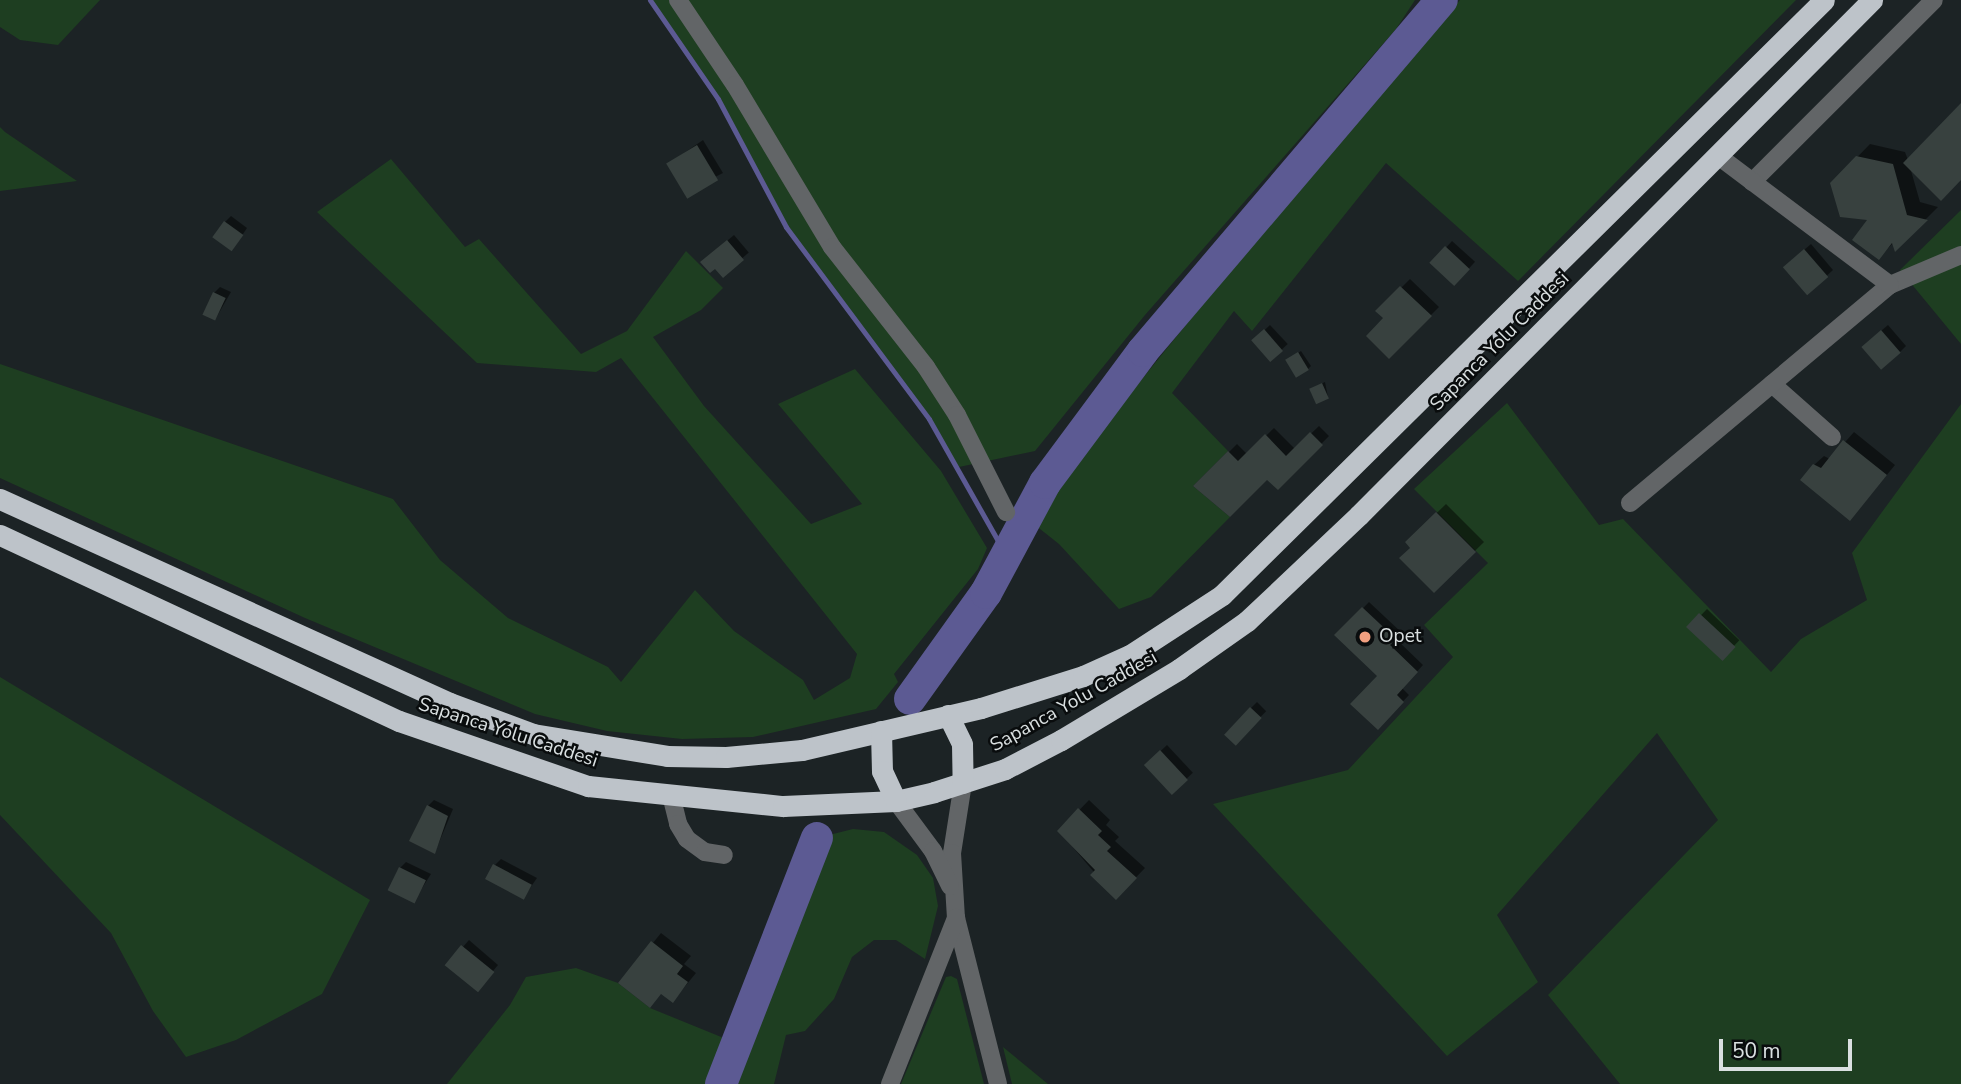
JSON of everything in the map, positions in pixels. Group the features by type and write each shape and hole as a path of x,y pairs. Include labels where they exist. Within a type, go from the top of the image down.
{"highway":[{"name":"Sapanca Yolu Caddesi","path":"0,499 450,703 533,734 667,757 726,757 802,750 948,715 1083,676 1164,636 1222,595 1824,0"},
{"name":"Sapanca Yolu Caddesi","path":"0,536 399,721 588,786 783,806 896,801 963,783 1005,769 1061,740 1179,669 1247,621 1872,0"},
{"path":"948,715 962,744 963,783"},
{"path":"881,731 882,771 896,801"}],"street":[{"path":"678,0 735,85 832,247 926,367 957,415 1006,512"},
{"path":"1752,182 1934,0"},
{"path":"1717,155 1890,285"},
{"path":"1630,503 1890,285 1961,256"},
{"path":"1772,384 1832,437"},
{"path":"963,783 952,853 956,918 998,1084"},
{"path":"671,795 678,824 687,839 705,852 724,855"},
{"path":"896,801 933,851 953,892"},
{"path":"890,1084 956,918"}],"green space":[{"path":"0,0 100,0 58,45 20,40 0,27"},
{"path":"650,0 1415,0 1396,29 1145,315 1035,451 959,467 904,382 786,227 718,99"},
{"path":"1460,0 1796,0 1518,281 1386,163 1252,331 1234,311 1172,393 1228,451 1193,486 1230,517 1151,597 1119,609 1059,544 1035,525 1104,426 1198,310"},
{"path":"0,127 5,132 77,181 0,191"},
{"path":"391,159 465,247 479,239 581,354 627,331 686,251 723,288 701,310 653,337 704,406 811,524 862,504 778,404 855,369 941,471 987,548 978,569 894,674 898,682 876,709 753,737 682,739 607,731 535,714 305,618 0,478 0,364 393,499 440,560 508,618 608,667 621,682 695,590 734,631 803,680 814,700 850,678 857,654 621,358 596,372 477,363 317,212"},
{"path":"1961,210 1961,344 1900,270"},
{"path":"1507,403 1599,525 1623,519 1771,672 1801,639 1867,600 1852,553 1961,404 1961,1084 1620,1084 1548,995 1718,820 1657,733 1497,915 1538,982 1447,1056 1213,804 1348,770 1453,657 1424,625 1488,563 1414,489"},
{"path":"0,677 370,900 322,994 236,1040 186,1057 153,1011 111,933 0,815"},
{"path":"853,829 884,832 917,855 933,878 938,906 925,959 896,940 874,940 852,957 834,999 805,1031 786,1035 774,1084 447,1084 510,1005 526,977 576,968 618,983 650,1008 736,1043 817,838"},
{"path":"946,977 957,979 984,1084 901,1084"},
{"path":"1003,1047 1048,1084 1012,1084"}],"building":[{"path":"1961,103 1961,180 1941,201 1903,163"},
{"path":"697,145 718,180 687,199 666,164"},
{"path":"1856,156 1893,164 1907,215 1928,220 1895,252 1892,243 1879,260 1852,240 1867,220 1840,217 1830,183"},
{"path":"224,221 243,235 232,251 212,237"},
{"path":"727,240 744,260 723,278 715,269 710,273 700,262"},
{"path":"1445,246 1470,269 1454,286 1429,263"},
{"path":"1804,249 1828,277 1807,295 1783,267"},
{"path":"1400,286 1432,316 1389,359 1366,336 1383,318 1375,311"},
{"path":"213,292 226,298 215,321 202,315"},
{"path":"1264,329 1283,351 1270,362 1251,340"},
{"path":"1881,330 1901,353 1881,370 1861,347"},
{"path":"1298,352 1309,370 1296,378 1285,360"},
{"path":"1322,383 1329,399 1316,404 1309,389"},
{"path":"1310,432 1323,445 1278,490 1267,480 1230,517 1193,486 1228,451 1238,461 1265,434 1286,456"},
{"path":"1843,440 1887,475 1850,521 1800,480 1813,464 1821,468"},
{"path":"1436,512 1476,552 1434,593 1399,558 1410,548 1405,542"},
{"path":"1362,607 1396,639 1390,645 1418,672 1397,695 1404,702 1378,730 1350,704 1377,676 1334,635"},
{"path":"1699,613 1736,647 1723,661 1686,627"},
{"path":"1250,707 1262,718 1236,746 1224,735"},
{"path":"1160,750 1188,780 1172,795 1144,765"},
{"path":"427,805 448,816 435,854 409,841"},
{"path":"1078,808 1102,831 1098,835 1111,847 1107,851 1137,878 1116,900 1090,875 1095,870 1057,831"},
{"path":"493,864 532,885 524,900 485,879"},
{"path":"399,867 426,880 415,904 388,890"},
{"path":"651,941 683,966 677,974 688,982 673,1003 661,994 650,1008 618,983"},
{"path":"461,945 494,972 478,992 445,965"}],"waterway":[{"path":"650,0 718,99 786,227 929,419 1006,555"},
{"path":"910,699 986,593 1045,483 1143,351 1442,0"},
{"path":"721,1084 817,838"}],"place":[{"name":"Opet","path":"1365,637"}]}
